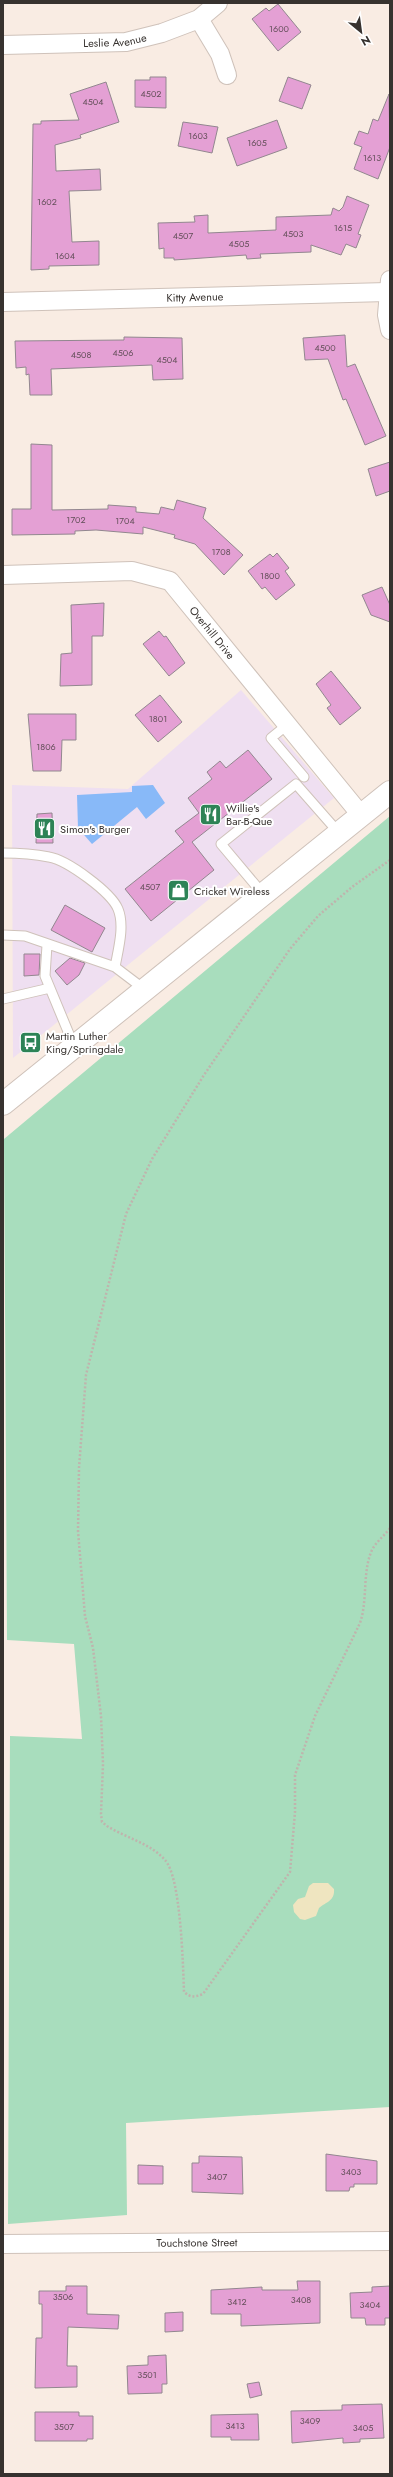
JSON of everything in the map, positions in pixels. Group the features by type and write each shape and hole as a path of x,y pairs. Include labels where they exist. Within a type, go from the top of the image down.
{"main road":[{"path":"3,1104 390,792"}],"street":[{"name":"Leslie Avenue","path":"3,45 126,42 162,34 199,19 218,3"},
{"path":"199,19 220,54 227,75"},
{"path":"389,286 387,315 390,330"},
{"name":"Kitty Avenue","path":"3,302 389,286"},
{"name":"Overhill Drive","path":"3,575 132,570 170,582 287,725 312,771 361,815"},
{"name":"Touchstone Street","path":"3,2244 390,2242"}],"lane":[{"path":"263,894 221,844 312,771"},
{"path":"296,784 339,833"},
{"path":"3,853 50,857 91,880 113,900 119,911 120,933 116,967"},
{"path":"3,935 25,936 116,967 144,989"},
{"path":"47,944 45,976 74,1046"},
{"path":"3,999 50,988"}],"path":[{"path":"390,860 352,887 305,930 204,1075 152,1159 126,1214 86,1375 79,1468 78,1531 85,1616 93,1648 101,1716 103,1764 100,1814 102,1822 107,1826 148,1846 166,1860 172,1870 177,1895 184,1992 188,1995 195,1997 203,1994 290,1872 296,1812 295,1775 315,1716 360,1623 364,1610 367,1565 373,1549 390,1528"}],"shaded area":[{"path":"241,690 334,798 13,1058 12,785 128,789"}],"green space":[{"path":"390,816 390,2107 126,2123 127,2215 8,2224 10,1736 82,1739 74,1644 7,1640 4,1139"}],"sand":[{"path":"313,1883 328,1883 334,1889 332,1899 319,1908 316,1916 305,1920 300,1919 294,1912 293,1905 298,1899 305,1897 309,1886"}],"water":[{"path":"153,785 165,803 146,819 137,807 92,844 78,828 77,795 132,792 132,786"}],"building":[{"path":"278,4 301,32 278,51 252,19 266,8 269,11"},
{"path":"150,77 166,77 166,108 135,107 135,80 150,80"},
{"path":"288,77 311,85 302,109 279,101"},
{"path":"106,82 119,122 80,135 81,138 55,145 56,171 100,169 101,190 69,191 72,242 99,241 99,265 49,266 49,269 31,270 33,124 41,124 41,121 79,120 70,94"},
{"path":"389,94 390,147 378,179 354,169 362,147 354,144 359,131 368,134 373,119 378,121"},
{"path":"277,120 287,148 237,166 227,138"},
{"path":"183,122 218,127 212,153 178,146"},
{"path":"347,196 369,205 358,234 361,235 356,248 346,244 341,255 311,245 311,252 260,254 261,258 247,259 246,255 174,260 174,258 164,258 164,248 159,249 158,223 195,222 194,216 208,215 208,233 276,230 276,217 331,215 333,208 339,211 343,207"},
{"path":"345,335 347,367 355,364 386,436 365,445 346,399 343,400 328,359 305,360 303,338"},
{"path":"124,337 182,338 183,379 153,380 152,365 51,369 52,395 30,395 29,374 26,375 26,367 16,368 15,341 124,340"},
{"path":"31,444 52,445 52,510 108,509 108,505 136,507 136,512 159,514 161,507 174,510 177,500 206,508 203,518 243,555 224,575 195,544 174,538 175,535 143,527 143,534 96,530 75,531 75,534 12,535 12,509 31,509"},
{"path":"390,462 390,491 376,496 368,469"},
{"path":"277,553 289,568 285,571 295,585 276,600 265,587 262,589 248,571 270,554 273,557"},
{"path":"382,587 390,605 390,622 371,615 362,595"},
{"path":"104,603 103,636 92,636 92,685 60,686 61,654 72,653 71,605"},
{"path":"159,631 164,637 166,636 185,663 169,676 143,644"},
{"path":"331,671 361,708 340,725 327,708 331,705 316,684"},
{"path":"160,695 182,722 158,742 135,715"},
{"path":"28,714 76,714 76,740 62,740 61,771 33,771"},
{"path":"248,750 272,779 192,842 214,870 151,921 125,889 184,842 175,831 199,813 188,798 212,779 207,772 220,761 226,768"},
{"name":"Simon's Burger","path":"52,813 53,843 36,843 37,814"},
{"path":"65,905 105,928 92,952 51,930"},
{"path":"24,954 40,954 39,975 24,976"},
{"path":"70,958 85,963 79,975 67,985 55,971"},
{"path":"326,2154 377,2161 377,2184 354,2184 354,2187 350,2187 349,2191 326,2191"},
{"path":"199,2156 242,2157 243,2194 192,2192 192,2163 199,2163"},
{"path":"138,2165 163,2166 163,2184 138,2184"},
{"path":"297,2281 320,2281 320,2323 241,2326 241,2314 211,2314 211,2290 262,2287 262,2290 298,2290"},
{"path":"66,2286 87,2286 87,2314 119,2315 118,2329 68,2327 67,2366 77,2366 77,2387 35,2388 36,2338 42,2338 42,2304 39,2304 39,2291 66,2291"},
{"path":"390,2286 390,2318 385,2318 385,2325 366,2325 365,2318 351,2318 350,2293 372,2292 372,2287"},
{"path":"183,2312 183,2331 165,2332 165,2313"},
{"path":"166,2355 167,2384 162,2384 162,2393 128,2394 127,2366 148,2365 148,2356"},
{"path":"259,2382 262,2395 250,2398 247,2384"},
{"path":"382,2404 384,2438 360,2439 360,2442 343,2443 343,2438 292,2443 291,2411 342,2410 342,2405"},
{"path":"35,2412 79,2412 79,2416 93,2416 93,2439 87,2439 87,2441 35,2441"},
{"path":"258,2414 259,2440 231,2440 231,2437 211,2437 211,2415"}],"place":[{"name":"Willie's Bar-B-Que","path":"210,814"},
{"name":"Simon's Burger","path":"45,829"},
{"name":"Cricket Wireless","path":"178,891"},
{"name":"Martin Luther King/Springdale","path":"30,1042"}]}
